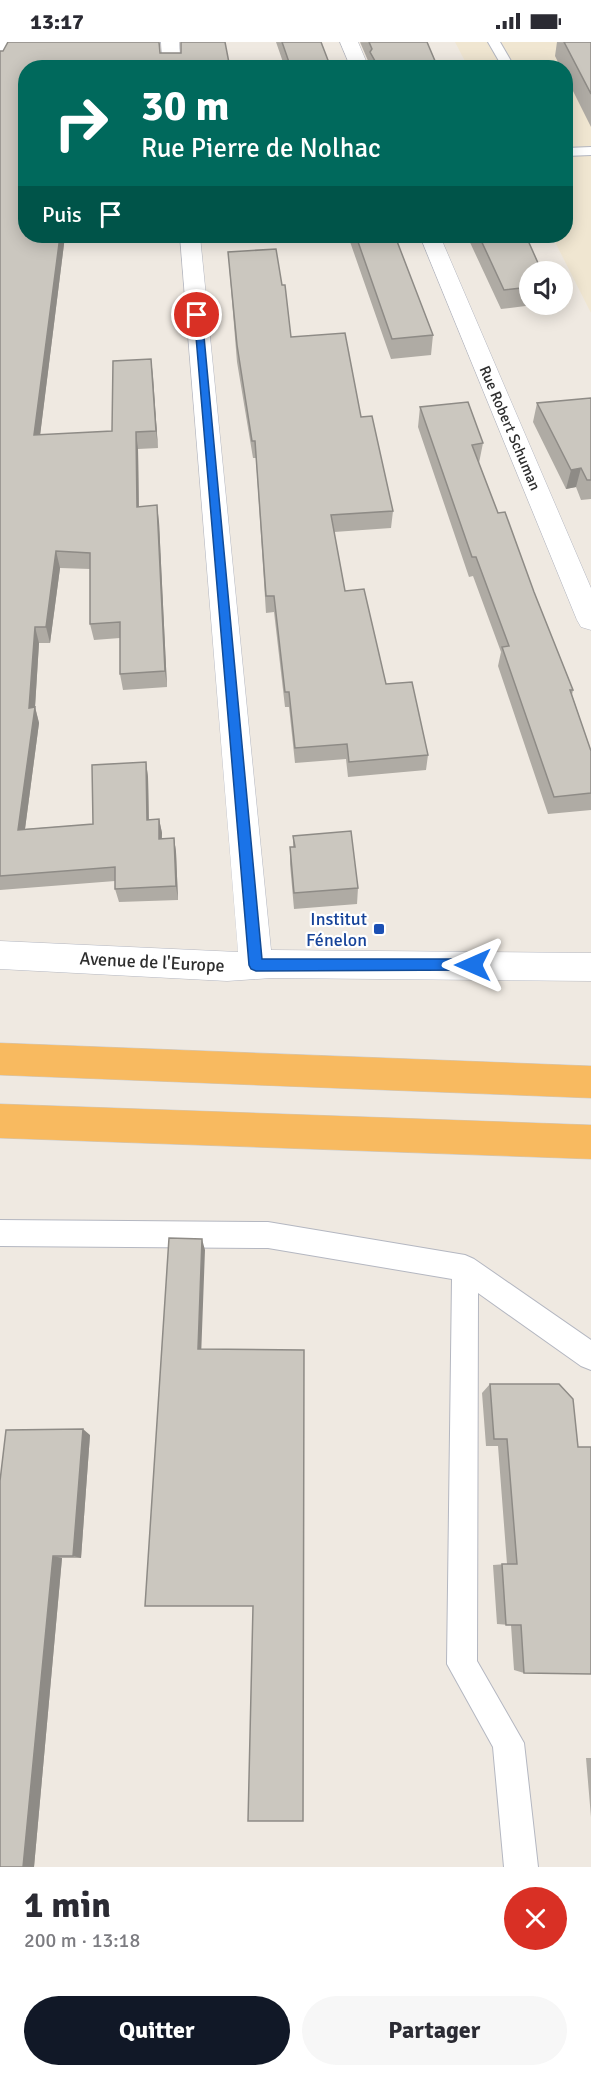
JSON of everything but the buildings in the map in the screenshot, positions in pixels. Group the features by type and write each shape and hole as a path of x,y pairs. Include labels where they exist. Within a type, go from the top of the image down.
{"highway":[{"path":"0,1059 591,1082"},
{"path":"0,1121 591,1142"}],"street":[{"path":"0,61 6,42"},
{"path":"170,42 171,60"},
{"path":"349,42 357,60"},
{"path":"191,243 256,965"},
{"name":"Rue Robert Schuman","path":"433,243 591,620"},
{"name":"Avenue de l'Europe","path":"0,955 226,967 256,965 591,967"}],"lane":[{"path":"495,42 505,60"},
{"path":"573,152 591,151"},
{"path":"0,1233 268,1235 465,1268 591,1356"},
{"path":"465,1268 462,1664 508,1743 521,1867"}],"shaded area":[{"path":"455,42 591,42 591,313 573,277 573,261 565,261 556,243 573,243 573,60 464,60"}],"place":[{"name":"Institut Fénelon","path":"379,929"}],"route":[{"path":"197,315 256,965 473,965"}]}
